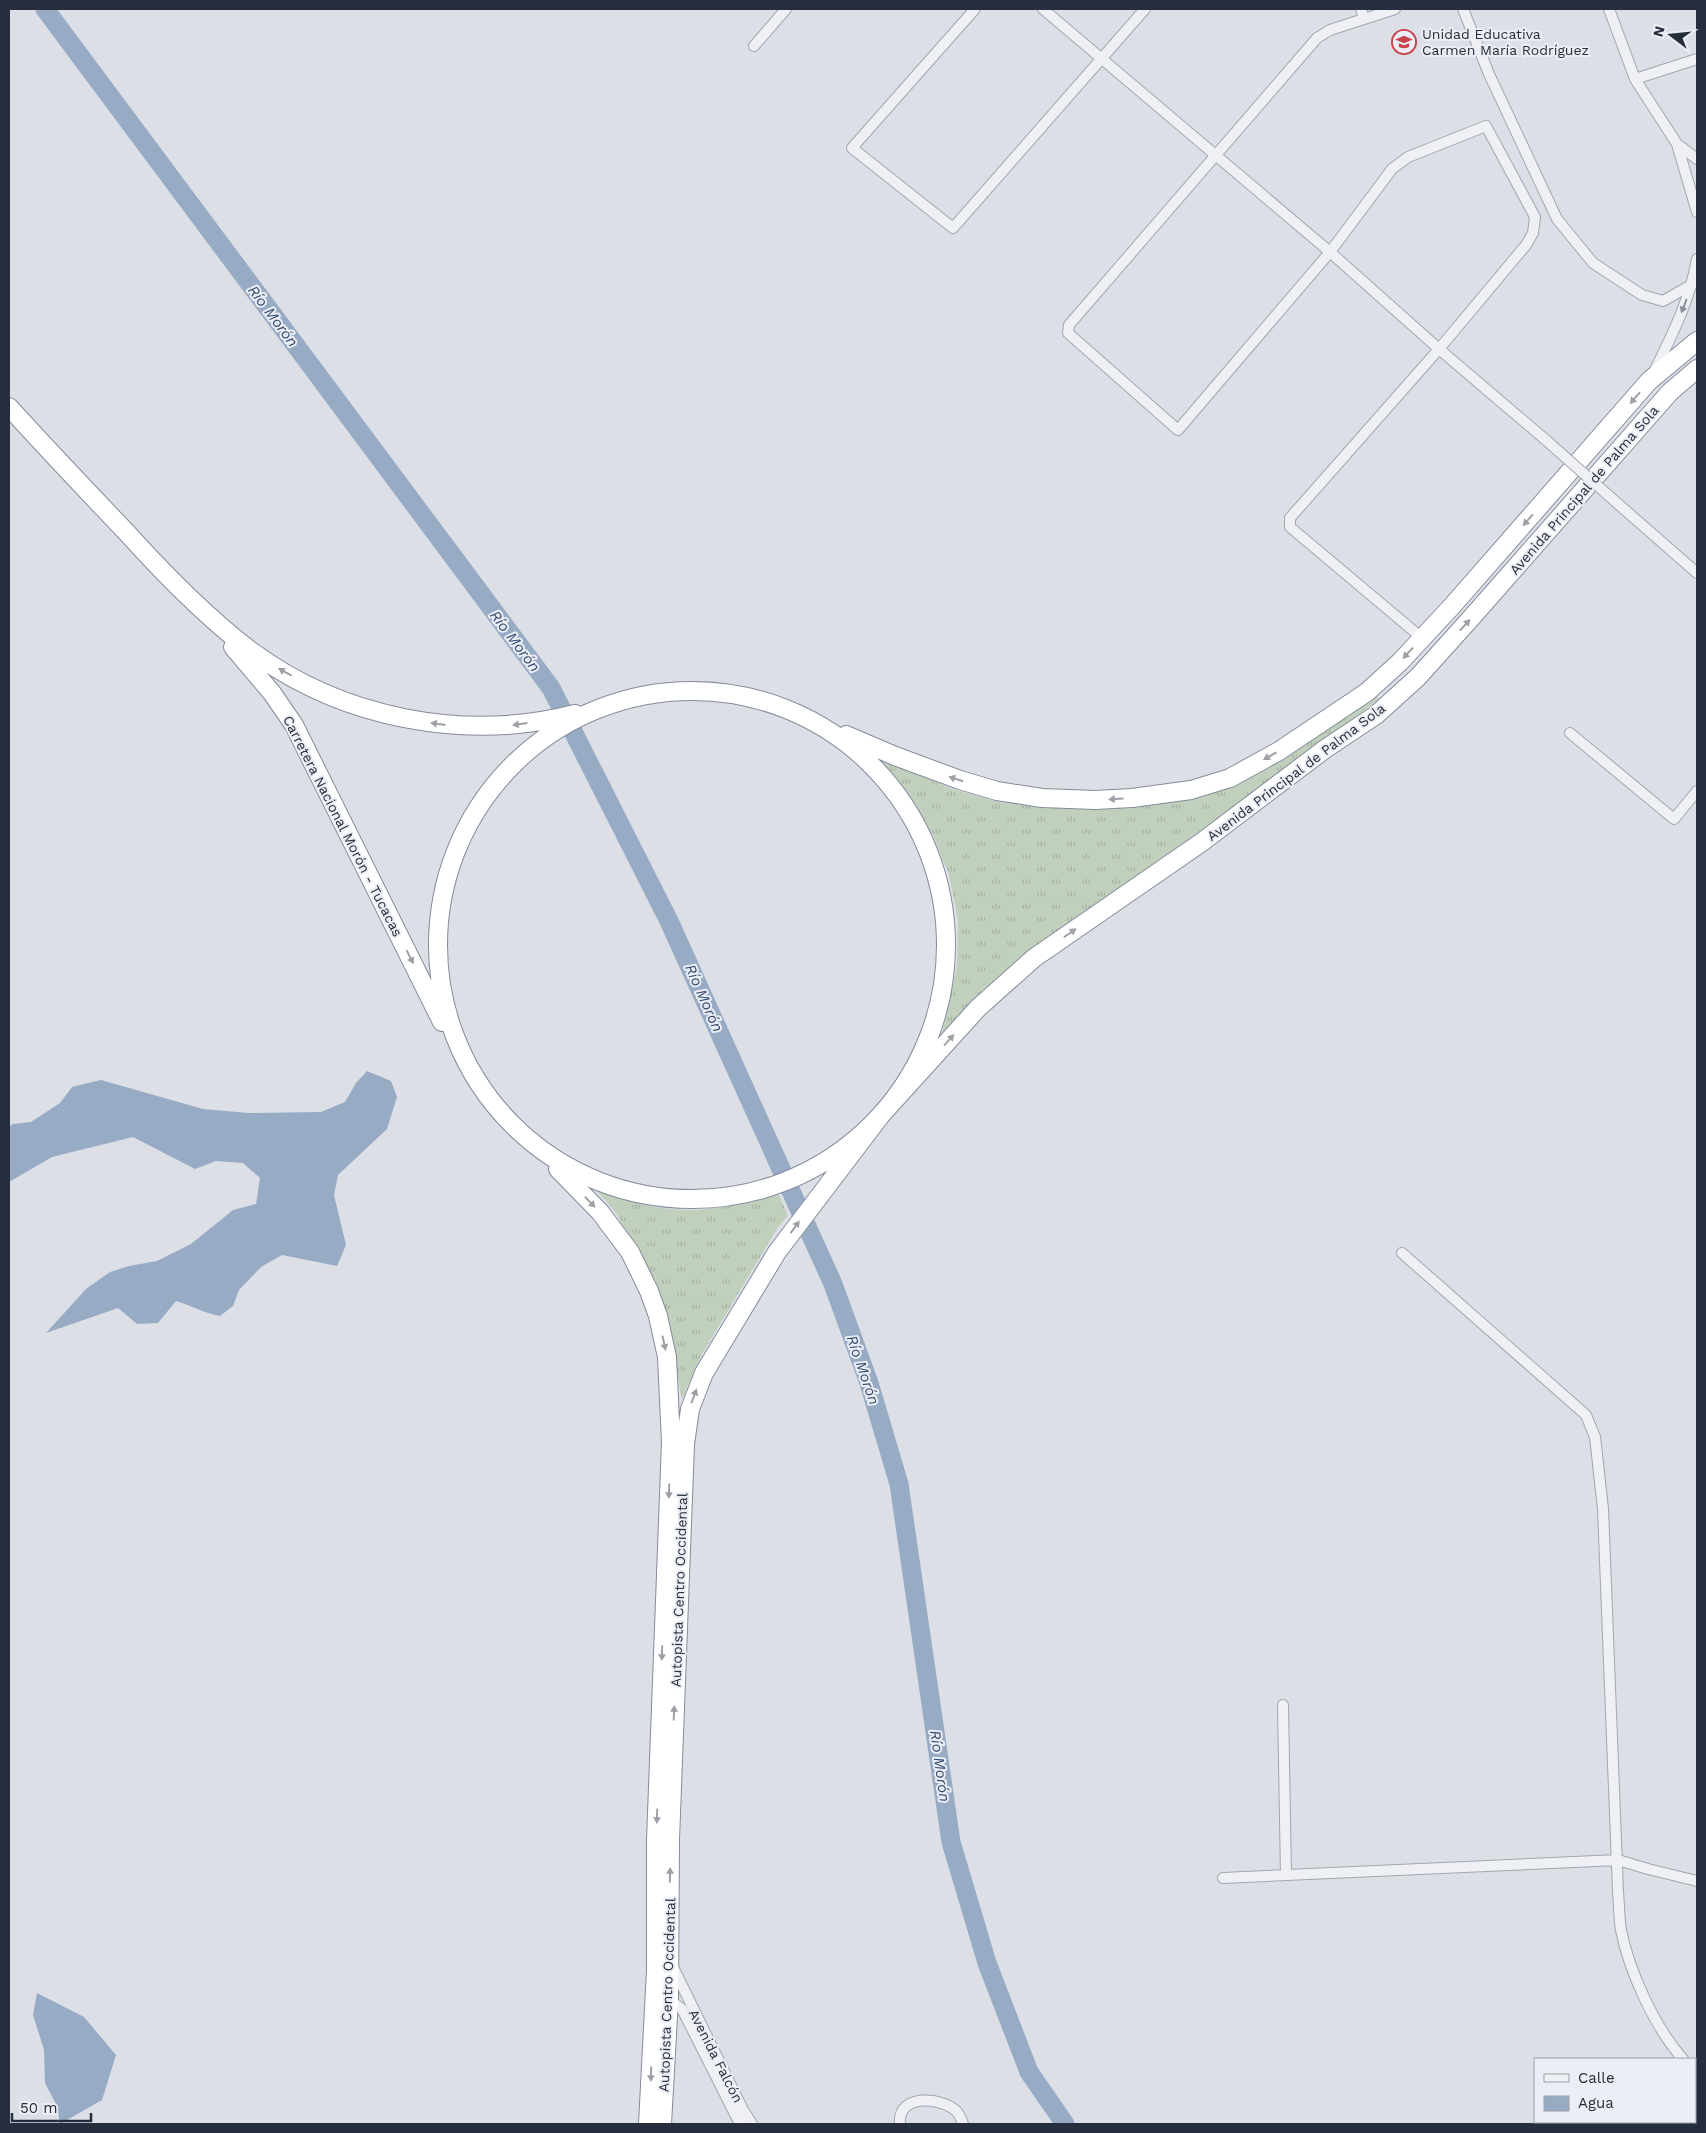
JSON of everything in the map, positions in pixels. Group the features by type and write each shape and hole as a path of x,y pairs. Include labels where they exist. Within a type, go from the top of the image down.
{"highway":[{"name":"Avenida Principal de Palma Sola","path":"802,715 919,766 997,791 1070,800 1113,799 1154,796 1191,790 1230,778 1279,751 1367,692 1422,638 1650,382 1697,341"},
{"name":"Avenida Principal de Palma Sola","path":"881,1115 978,1008 1034,958 1202,842 1325,750 1376,715 1418,676 1670,392 1697,369"},
{"name":"Carretera Nacional Morón - Tucacas","path":"9,408 173,582 235,638 265,660 310,686 367,708 409,719 459,726 555,724"},
{"name":"Carretera Nacional Morón - Tucacas","path":"196,604 272,693 294,725 443,1023 467,1064"},
{"path":"703,690 750,697 802,715 825,728 853,748 895,792 914,821 926,846 940,891 945,946 938,1007 927,1039 916,1064 881,1115 851,1143 811,1170 778,1185 741,1195 708,1200 680,1200 640,1195 582,1176 530,1143 497,1109 467,1064 451,1026 441,986 438,938 446,884 465,833 490,792 517,761 555,724 642,695 703,690"},
{"name":"Autopista Centro Occidental","path":"662,1994 669,1959 674,1706 688,1420 693,1398 704,1373 769,1264 881,1115"},
{"name":"Autopista Centro Occidental","path":"530,1143 600,1212 630,1252 649,1291 658,1316 667,1357 671,1442 659,1733 662,1994 654,2123"}],"street":[{"path":"754,46 786,9"},
{"path":"975,9 852,148 953,228 1145,9"},
{"path":"1044,9 1330,252 1697,573"},
{"path":"1395,9 1362,14 1317,38 1069,325 1068,333 1178,430 1330,252 1392,168 1408,157 1486,126 1535,217 1533,233 1526,245 1439,349 1290,518 1290,527 1422,638"},
{"path":"1463,9 1489,74 1557,219 1593,263 1642,296 1663,301 1693,284"},
{"path":"1609,9 1635,79 1677,144 1697,212"},
{"path":"1635,79 1697,60"},
{"path":"1677,144 1697,159"},
{"path":"1650,382 1693,284 1697,259"},
{"path":"1570,733 1674,819 1697,791"},
{"path":"1402,1253 1586,1415 1595,1438 1603,1509 1621,1930 1635,1972 1671,2046 1682,2058"},
{"path":"1283,1705 1286,1875"},
{"path":"1223,1878 1618,1860 1648,1870 1697,1881"},
{"name":"Avenida Falcón","path":"669,1959 752,2124"},
{"name":"Avenida Falcón","path":"662,1994 682,2009 740,2124"},
{"path":"900,2124 902,2110 911,2102 923,2099 942,2104 957,2112 963,2124"}],"green space":[{"path":"1375,695 1379,699 1241,803 1040,943 986,987 942,1034 957,966 958,921 949,875 934,838 907,792 873,758 877,756 949,788 1002,803 1046,806 1153,805 1209,793 1282,758 1324,732"},
{"path":"598,1192 631,1202 676,1210 722,1207 779,1195 788,1216 778,1227 702,1354 682,1399 664,1307 643,1260 616,1213"}],"water":[{"path":"367,1071 391,1081 397,1097 387,1129 338,1175 334,1195 346,1245 337,1266 282,1255 261,1267 239,1290 233,1306 220,1316 176,1301 158,1323 137,1324 118,1308 46,1333 86,1289 110,1272 129,1266 157,1261 191,1244 233,1210 256,1204 260,1178 243,1163 216,1161 195,1169 133,1137 52,1157 9,1182 9,1127 13,1124 31,1122 60,1103 72,1087 101,1080 203,1109 249,1113 321,1112 345,1102 356,1083"},
{"path":"37,1993 84,2017 116,2055 102,2100 60,2124 57,2106 45,2083 44,2050 33,2015"}],"waterway":[{"name":"Río Morón","path":"45,9 551,688 669,921 833,1284 869,1383 899,1484 951,1842 987,1963 1029,2072 1065,2124"}],"place":[{"name":"Unidad Educativa Carmen María Rodríguez","path":"1404,42"}]}
